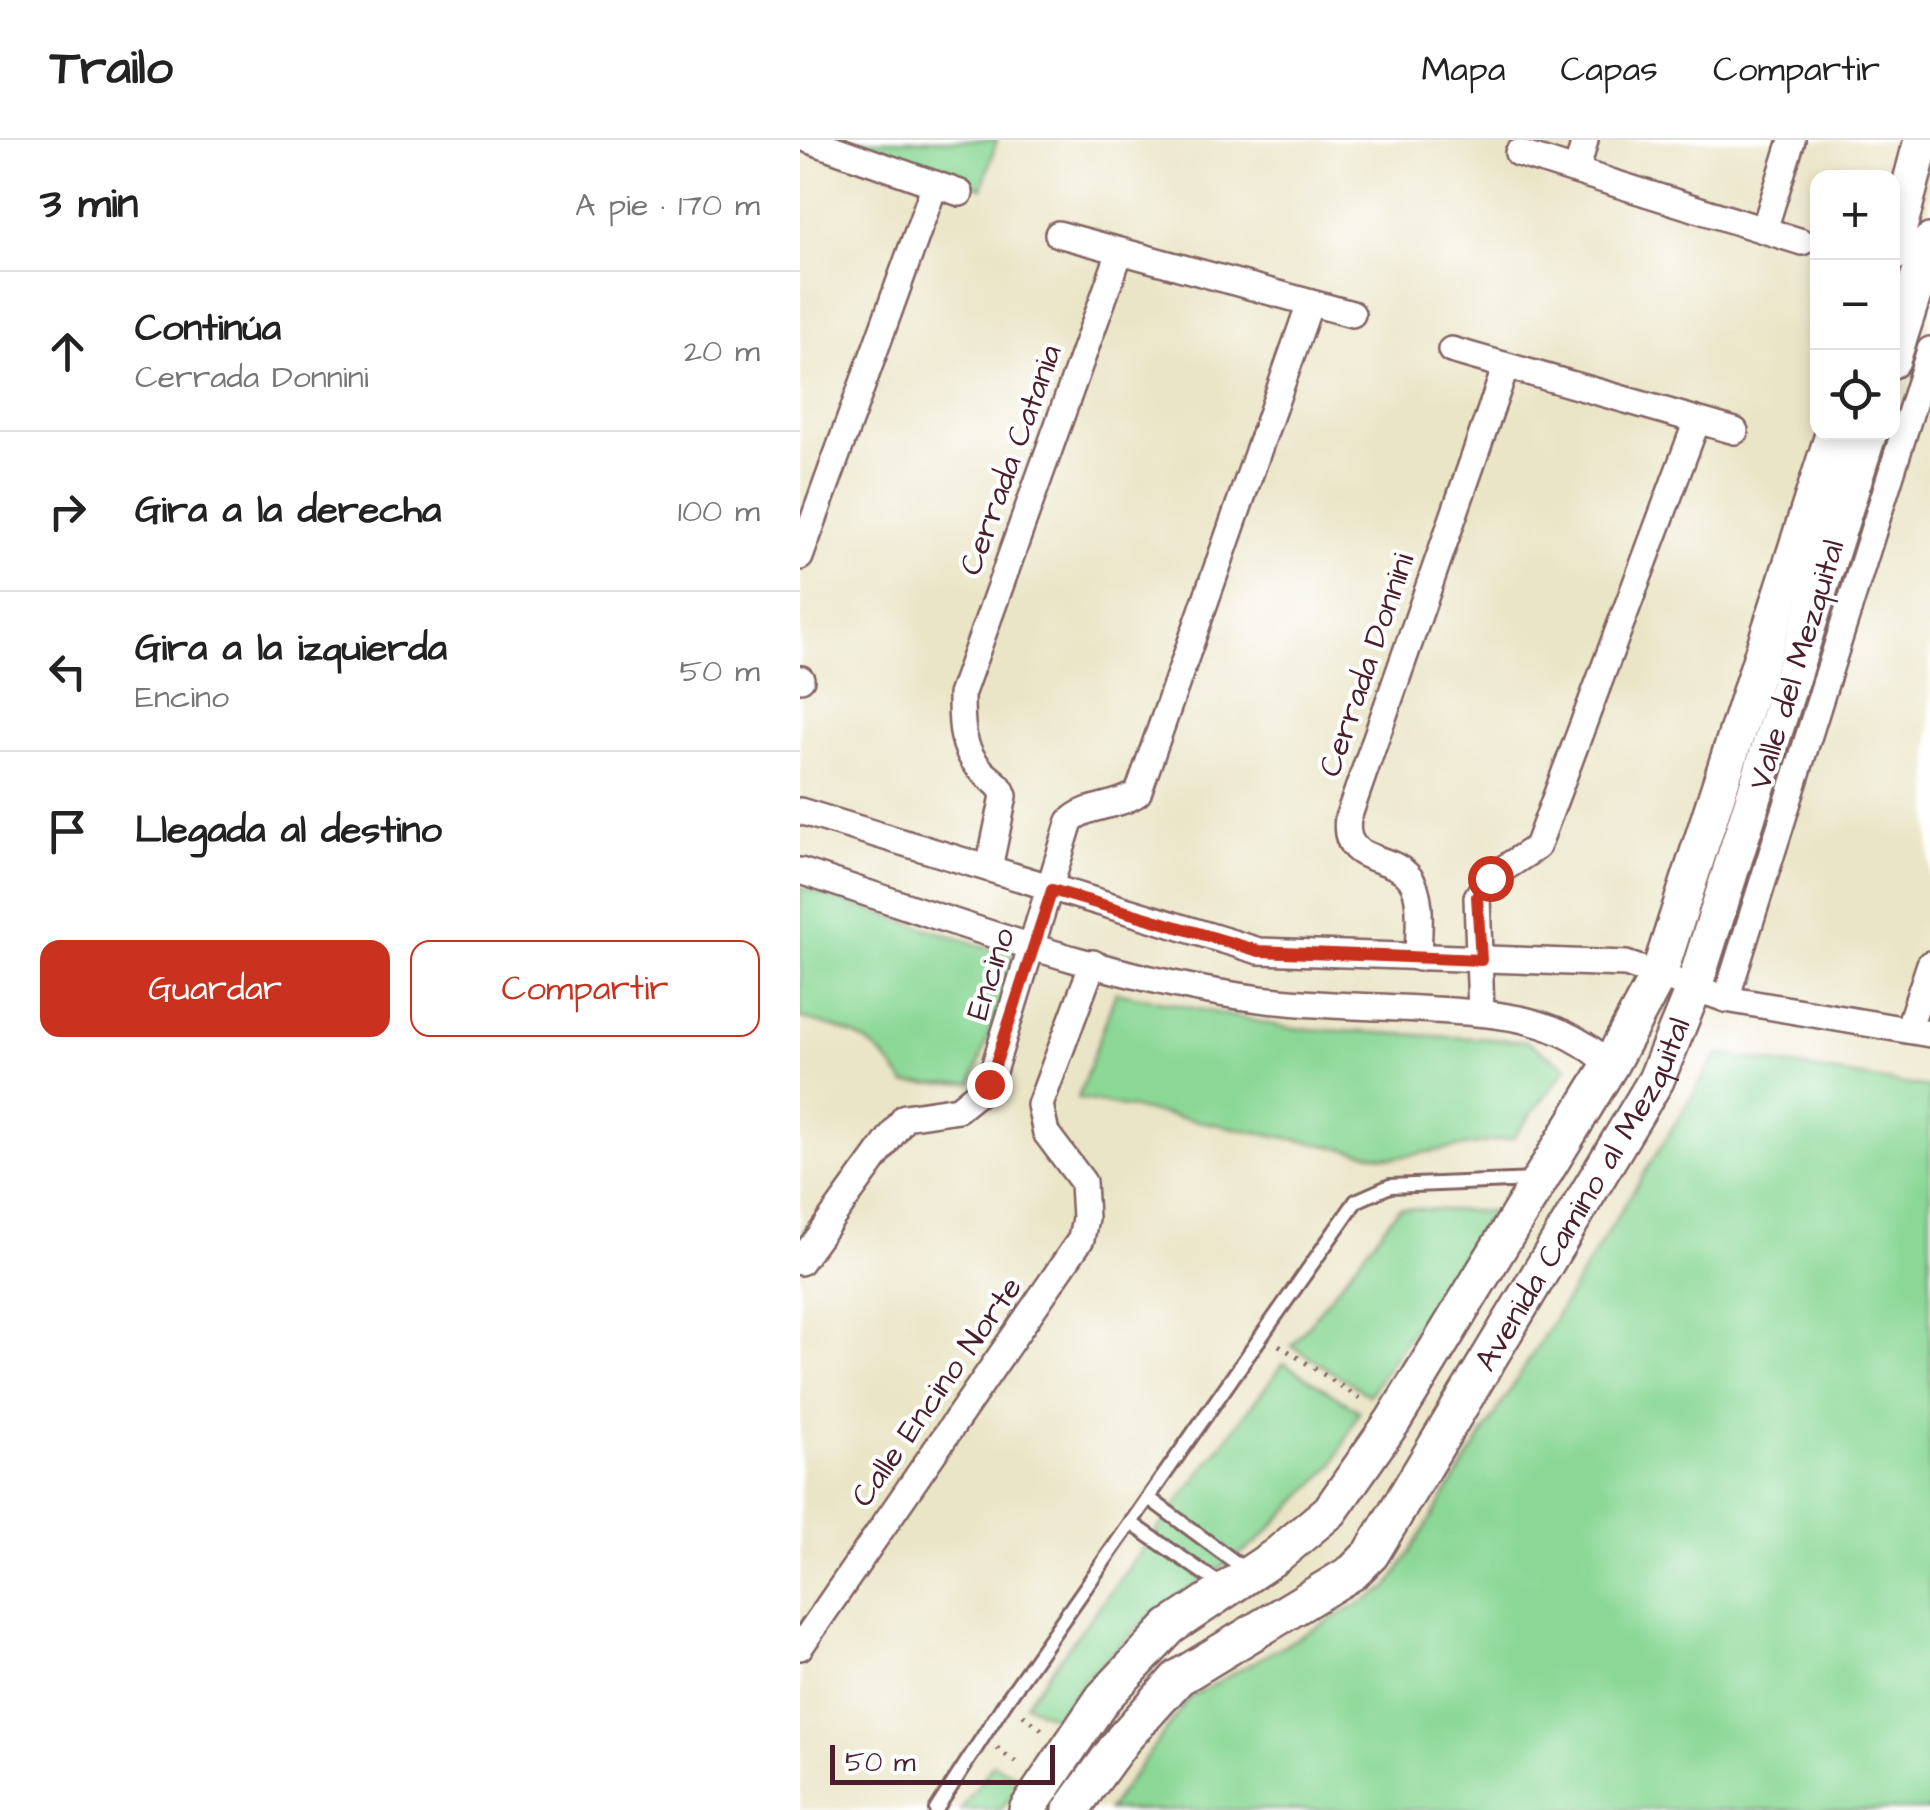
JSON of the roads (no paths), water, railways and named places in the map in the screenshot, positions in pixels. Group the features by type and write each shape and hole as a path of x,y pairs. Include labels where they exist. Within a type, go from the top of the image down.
{"main road":[{"path":"1900,224 1922,140"},
{"path":"1895,350 1930,242"},
{"name":"Avenida Camino al Mezquital","path":"1036,1797 1102,1698 1170,1627 1330,1512 1393,1421 1610,1064 1658,974 1831,440"},
{"name":"Avenida Camino al Mezquital","path":"1071,1810 1123,1739 1178,1678 1353,1572 1371,1554 1709,994 1868,440"}],"street":[{"path":"809,140 960,193"},
{"path":"1577,170 1585,140"},
{"path":"1764,230 1792,140"},
{"path":"1518,153 1802,242"},
{"path":"800,557 935,184"},
{"path":"1058,234 1352,314"},
{"name":"Cerrada Catania","path":"988,868 1004,796 1001,785 984,772 965,748 962,695 1120,252"},
{"path":"1052,890 1070,822 1079,812 1123,804 1138,792 1310,303"},
{"path":"1451,350 1735,431"},
{"name":"Valle del Mezquital","path":"1709,994 1930,350"},
{"name":"Cerrada Donnini","path":"1418,958 1415,886 1399,869 1358,852 1346,828 1506,366"},
{"path":"1482,1013 1477,896 1490,878 1537,847 1697,421"},
{"path":"800,811 1259,951 1626,964 1709,994 1919,1032 1930,964"},
{"path":"800,871 1092,963 1260,1000 1482,1013 1558,1027 1584,1040 1610,1064"},
{"name":"Encino","path":"800,1262 892,1130 920,1112 958,1109 989,1084 1052,890"},
{"name":"Calle Encino Norte","path":"800,1647 1081,1238 1086,1218 1082,1182 1039,1117 1092,963"}],"lane":[{"path":"936,1810 1006,1701 1356,1201 1390,1186 1540,1180"},
{"path":"1150,1499 1238,1581"},
{"path":"1132,1523 1238,1581"}]}
